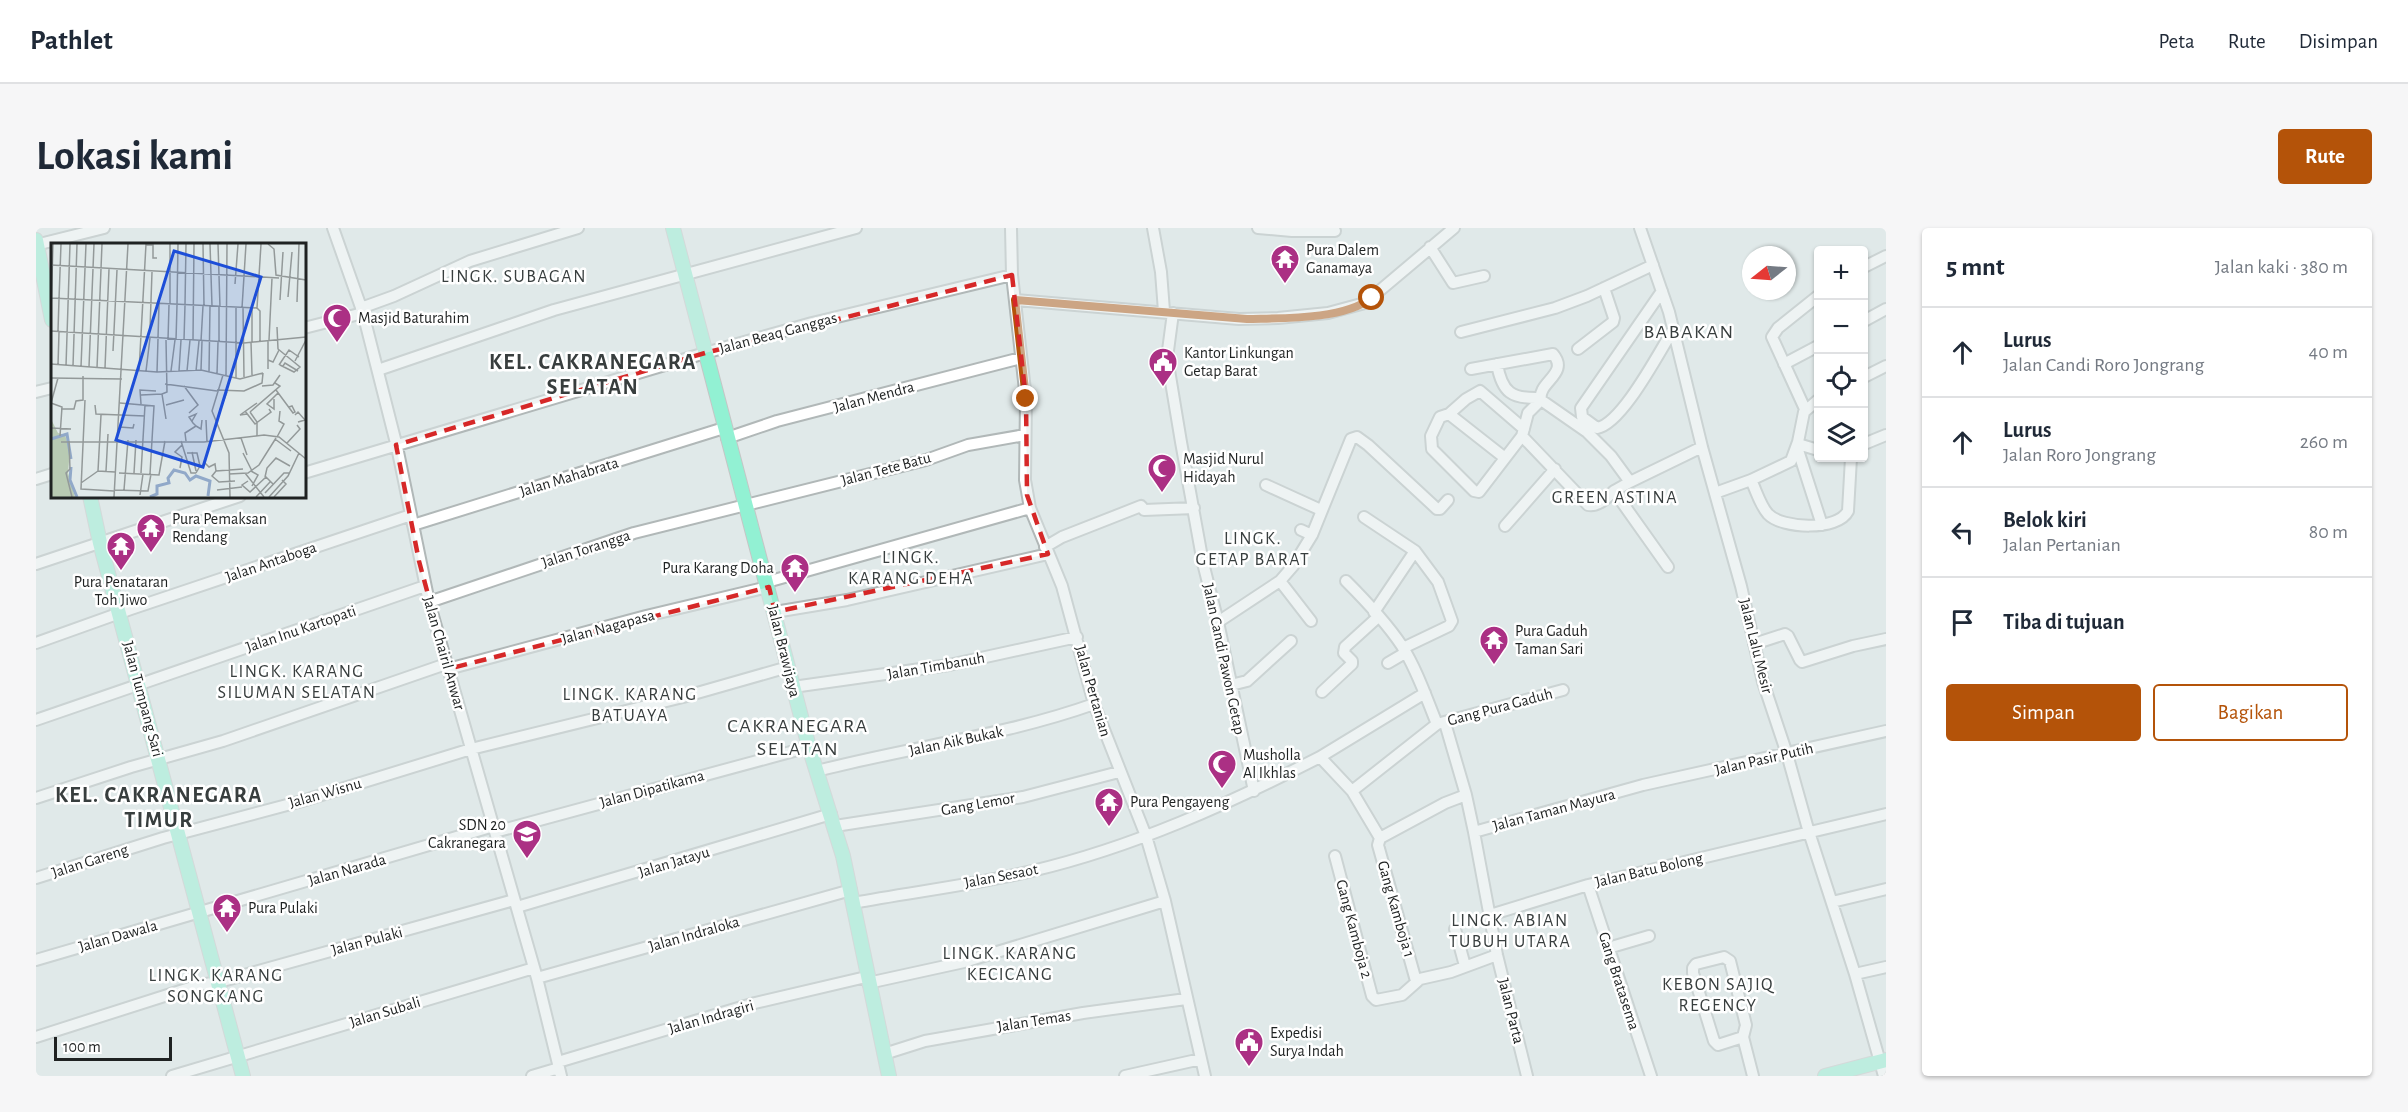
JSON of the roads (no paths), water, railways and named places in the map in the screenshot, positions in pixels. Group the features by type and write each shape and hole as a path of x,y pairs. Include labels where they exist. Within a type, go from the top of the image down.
{"main road":[{"name":"Jalan Brawijaya","path":"673,228 809,747 833,820 852,897 867,980 889,1076"},
{"path":"36,243 51,310"},
{"name":"Jalan Tumpang Sari","path":"90,498 100,543 125,611 178,833 243,1076"},
{"path":"1825,1076 1883,1061"}],"street":[{"path":"36,243 104,228"},
{"name":"Jalan Chairil Anwar","path":"334,228 362,311 378,370 429,602 495,829 559,1069"},
{"path":"306,327 362,311 470,261 578,228"},
{"path":"378,370 554,310 856,228"},
{"name":"Jalan Pertanian","path":"1011,228 1012,275 1026,399 1025,480 1029,508 1062,586 1094,704 1146,836 1165,901 1205,1076"},
{"name":"Jalan Candi Pawon Getap","path":"1153,228 1168,312 1167,358 1203,563 1254,791"},
{"path":"1258,228 1335,231"},
{"path":"1015,300 1254,319 1329,313 1365,303 1454,228"},
{"name":"Jalan Lalu Mesir","path":"1640,228 1673,330 1763,682 1883,1061 1884,1076"},
{"path":"1430,247 1453,283 1485,276"},
{"path":"1868,265 1886,256"},
{"path":"1461,332 1555,308 1653,265"},
{"name":"Jalan Beaq Ganggas","path":"306,472 812,323 1012,275"},
{"path":"1578,349 1613,322 1604,288"},
{"path":"1662,291 1581,408 1581,415 1597,428 1601,427 1637,391 1673,330"},
{"path":"1716,493 1787,464 1797,446 1805,409 1772,341 1778,328 1814,299"},
{"path":"1868,318 1886,309"},
{"path":"1784,364 1814,348"},
{"path":"1471,369 1553,354 1558,361 1557,371 1541,392 1541,399 1528,413 1523,432 1479,492 1474,491 1432,449 1431,436 1440,417 1449,414 1466,399 1480,392 1523,432 1588,505 1600,503 1614,491 1630,482 1702,447"},
{"name":"Jalan Mendra","path":"726,433 1021,358"},
{"path":"1497,364 1501,384 1509,392 1521,397 1541,399 1587,432 1611,456 1630,482"},
{"path":"1868,375 1886,366"},
{"path":"36,392 51,388"},
{"path":"1805,409 1814,403"},
{"path":"1449,414 1505,458"},
{"name":"Jalan Mahabrata","path":"412,520 726,433"},
{"name":"Jalan Tete Batu","path":"746,504 926,460 968,445 1025,435"},
{"path":"1868,442 1886,435"},
{"path":"1218,622 1280,580 1301,554 1329,496 1349,441 1357,437 1368,445 1437,509 1448,500"},
{"path":"1797,446 1814,449"},
{"path":"1797,446 1822,525"},
{"path":"1751,480 1767,513 1776,520 1807,526 1822,525 1845,516 1851,462"},
{"path":"1505,526 1554,469"},
{"path":"36,479 51,474"},
{"path":"1266,485 1321,510"},
{"path":"1614,491 1668,567"},
{"path":"36,564 234,498"},
{"name":"Jalan Torangga","path":"429,602 634,533 746,504"},
{"path":"775,612 847,600 1047,551 1062,537 1141,506 1144,510 1194,508"},
{"name":"Jalan Nagapasa","path":"36,798 159,758 223,741 447,667 767,585 1029,508"},
{"path":"1364,517 1415,550 1438,582 1451,616 1451,625 1404,650 1388,663"},
{"name":"Jalan Antaboga","path":"36,643 125,611 412,520"},
{"path":"1301,530 1312,535"},
{"path":"1322,692 1352,664 1344,652 1345,647 1376,615 1415,550"},
{"path":"1280,580 1311,621"},
{"path":"1346,581 1404,650 1441,723 1466,795 1474,832"},
{"name":"Jalan Inu Kartopati","path":"36,720 425,586"},
{"path":"1754,644 1785,634 1802,662 1853,646 1886,639"},
{"name":"Jalan Timbanuh","path":"793,687 949,665 1077,637"},
{"path":"1231,685 1247,681 1292,641"},
{"name":"Jalan Wisnu","path":"178,833 302,801 471,749 683,698 788,668"},
{"name":"Gang Pura Gaduh","path":"1441,723 1563,690"},
{"name":"Jalan Sesaot","path":"852,897 1032,871 1146,836 1254,791 1320,757 1425,693"},
{"name":"Jalan Aik Bukak","path":"817,771 992,734 1046,720 1094,704"},
{"path":"1352,791 1441,723"},
{"name":"Jalan Pasir Putih","path":"1642,785 1886,731"},
{"name":"Jalan Dipatikama","path":"495,829 809,747"},
{"path":"1320,757 1352,791 1380,838 1445,802 1466,795"},
{"name":"Gang Lemor","path":"833,820 1023,797 1119,771"},
{"name":"Jalan Taman Mayura","path":"1490,913 1474,832 1642,785"},
{"name":"Jalan Batu Bolong","path":"1490,913 1588,885 1886,814"},
{"name":"Jalan Jatayu","path":"515,903 833,820"},
{"name":"Jalan Narada","path":"200,913 495,829"},
{"name":"Jalan Gareng","path":"36,878 178,833"},
{"name":"Gang Kamboja 1","path":"1380,838 1378,845 1416,981"},
{"name":"Gang Kamboja 2","path":"1335,856 1372,996 1376,1000 1402,995 1416,981"},
{"name":"Gang Bratasema","path":"1588,885 1651,1076"},
{"path":"1832,902 1886,889"},
{"name":"Jalan Indraloka","path":"535,973 852,897"},
{"name":"Jalan Indragiri","path":"532,1076 755,1004 963,962 1165,901"},
{"name":"Jalan Pulaki","path":"36,1037 200,985 219,982 515,903"},
{"name":"Jalan Dawala","path":"36,960 200,913"},
{"name":"Jalan Parta","path":"1490,913 1497,955 1527,1076"},
{"path":"1455,929 1465,966"},
{"path":"1608,948 1649,936"},
{"path":"1416,981 1451,972 1497,955"},
{"path":"1743,1037 1718,1045 1714,1041 1693,966 1724,957 1729,959 1746,1025 1743,1037 1753,1076"},
{"path":"1855,974 1886,967"},
{"name":"Jalan Subali","path":"172,1076 535,973"},
{"name":"Jalan Temas","path":"884,1054 925,1041 1083,1013 1186,999"},
{"path":"1125,1076 1201,1059"}],"place":[{"name":"Pura Dalem Ganamaya","path":"1285,284"},
{"name":"Masjid Baturahim","path":"337,344"},
{"name":"Kantor Linkungan Getap Barat","path":"1163,388"},
{"name":"Masjid Nurul Hidayah","path":"1162,494"},
{"name":"Pura Pemaksan Rendang","path":"151,554"},
{"name":"Pura Penataran Toh Jiwo","path":"121,572"},
{"name":"Pura Karang Doha","path":"795,594"},
{"name":"Pura Gaduh Taman Sari","path":"1494,666"},
{"name":"Musholla Al Ikhlas","path":"1222,790"},
{"name":"Pura Pengayeng","path":"1109,828"},
{"name":"SDN 20 Cakranegara","path":"527,860"},
{"name":"Pura Pulaki","path":"227,934"},
{"name":"Expedisi Surya Indah","path":"1249,1068"}],"district":[{"name":"LINGK. SUBAGAN","path":"514,277"},
{"name":"BABAKAN","path":"1689,332"},
{"name":"KEL. CAKRANEGARA SELATAN","path":"593,374"},
{"name":"GREEN ASTINA","path":"1615,498"},
{"name":"LINGK. GETAP BARAT","path":"1253,549"},
{"name":"LINGK. KARANG DEHA","path":"911,568"},
{"name":"LINGK. KARANG SILUMAN SELATAN","path":"297,682"},
{"name":"LINGK. KARANG BATUAYA","path":"630,705"},
{"name":"CAKRANEGARA SELATAN","path":"798,738"},
{"name":"KEL. CAKRANEGARA TIMUR","path":"159,808"},
{"name":"LINGK. ABIAN TUBUH UTARA","path":"1510,931"},
{"name":"LINGK. KARANG KECICANG","path":"1010,964"},
{"name":"LINGK. KARANG SONGKANG","path":"216,986"},
{"name":"KEBON SAJIQ REGENCY","path":"1718,996"}]}
